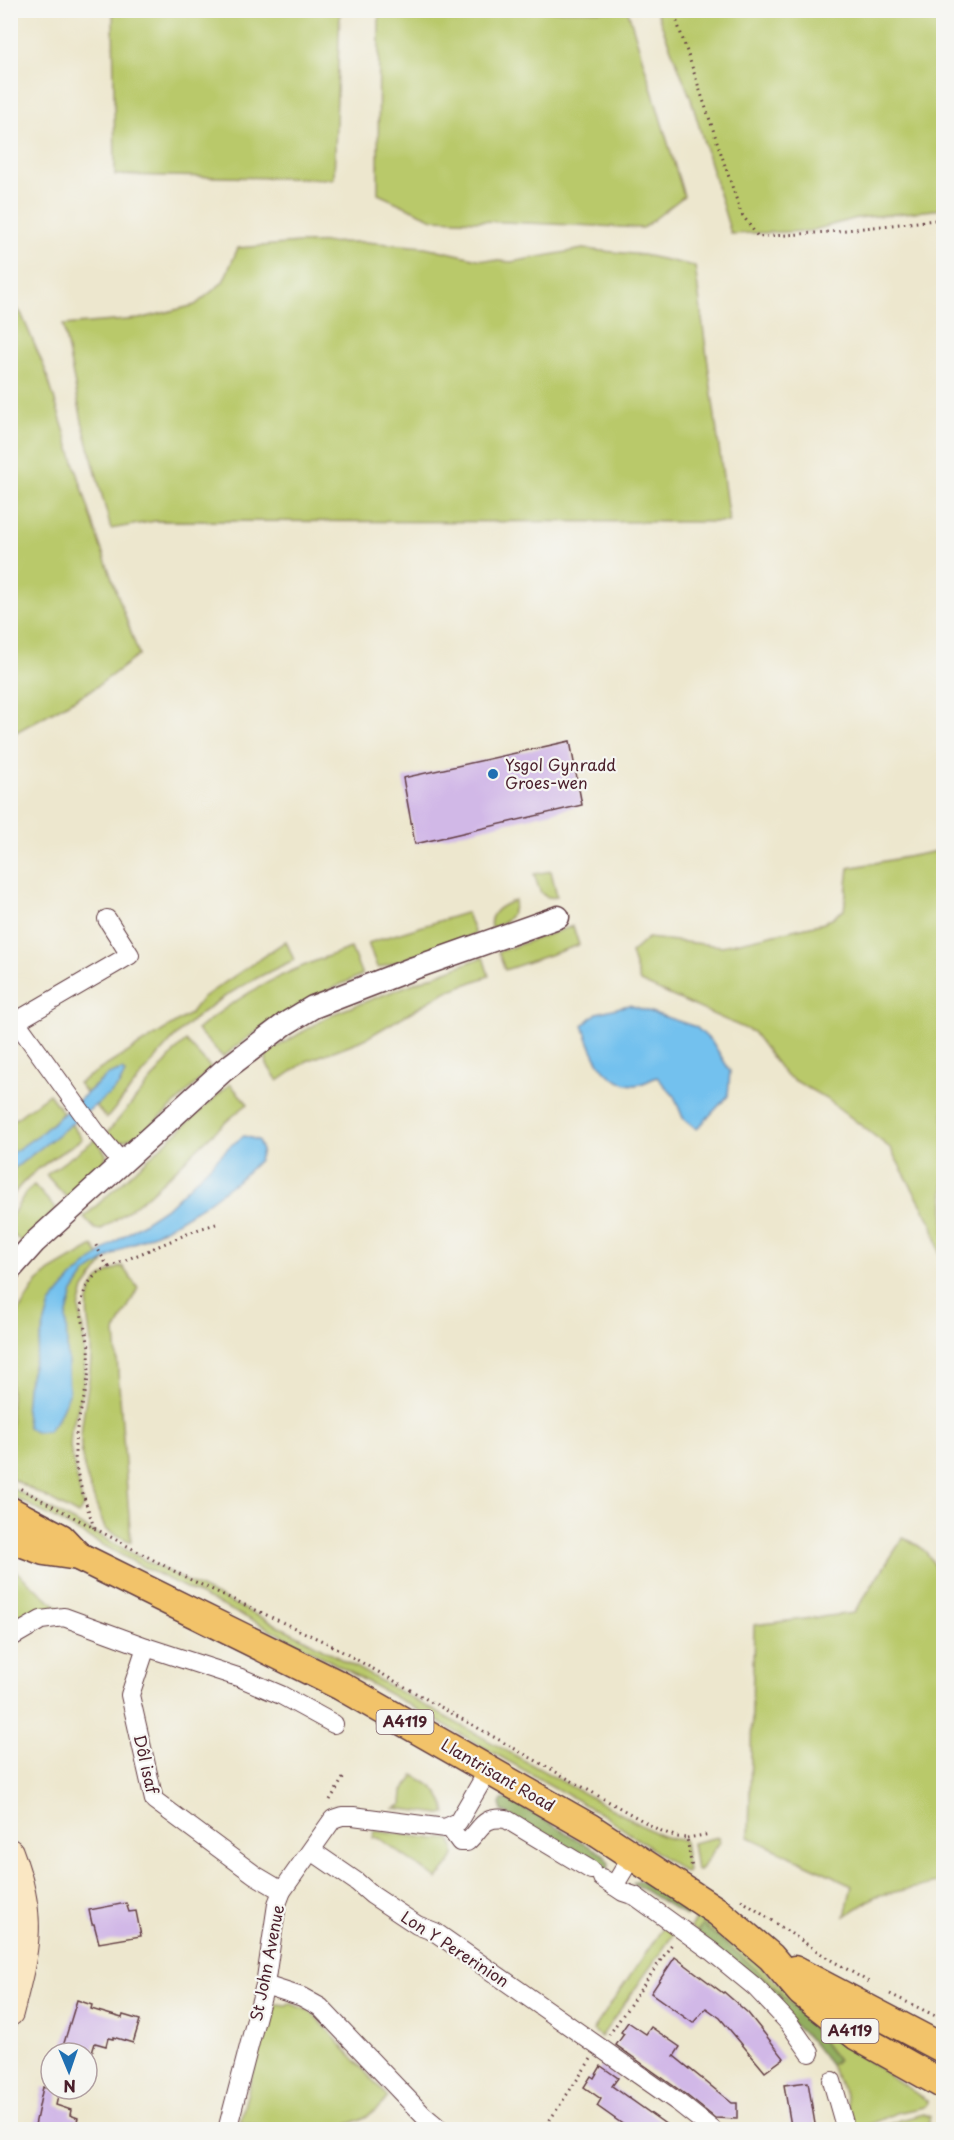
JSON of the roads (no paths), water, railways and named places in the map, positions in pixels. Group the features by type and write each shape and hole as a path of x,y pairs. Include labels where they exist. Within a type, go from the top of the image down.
{"main road":[{"name":"Llantrisant Road","path":"10,1511 61,1538 78,1557"},
{"name":"Llantrisant Road","path":"10,1538 44,1551 78,1557 341,1686 590,1828 718,1912 771,1957 801,1992 857,2036 944,2085"},
{"path":"10,1852 23,1892 27,1932 23,1964 10,2013"},
{"name":"Llantrisant Road","path":"771,1957 944,2049"}],"street":[{"path":"10,1270 35,1242 225,1069 267,1036 313,1007 558,917"},
{"path":"107,919 130,956 12,1019 96,1132 122,1163"},
{"path":"10,1638 42,1620 64,1617 241,1678 281,1695 334,1724"},
{"name":"Dôl isaf","path":"146,1647 130,1695 154,1800 255,1875 282,1891"},
{"path":"449,1827 458,1822 489,1769"},
{"name":"St John Avenue","path":"227,2130 265,1985 277,1904 282,1891 333,1819 342,1816 449,1827 459,1842 467,1842 485,1821 496,1818 506,1819 635,1896 733,1967 789,2023 810,2053"},
{"name":"Lon Y Pererinion","path":"312,1851 417,1925 435,1932 679,2103 713,2130"},
{"path":"602,1878 632,1856"},
{"path":"265,1985 302,1997 320,2007 423,2115 441,2130"},
{"path":"832,2081 846,2130"}],"water":[{"path":"629,1005 696,1027 713,1043 730,1071 728,1096 697,1129 683,1118 674,1096 657,1077 638,1085 624,1083 614,1079 595,1055 583,1025 597,1013"},
{"path":"122,1070 125,1073 119,1085 111,1093 11,1171 11,1154 40,1134 108,1075"},
{"path":"244,1136 258,1140 262,1151 259,1160 242,1177 203,1206 165,1229 125,1247 86,1273 73,1292 66,1318 69,1394 57,1420 48,1431 35,1432 28,1427 25,1413 27,1387 50,1304 72,1278 110,1245 169,1206 230,1146"}],"place":[{"name":"Ysgol Gynradd Groes-wen","path":"493,774"}]}
